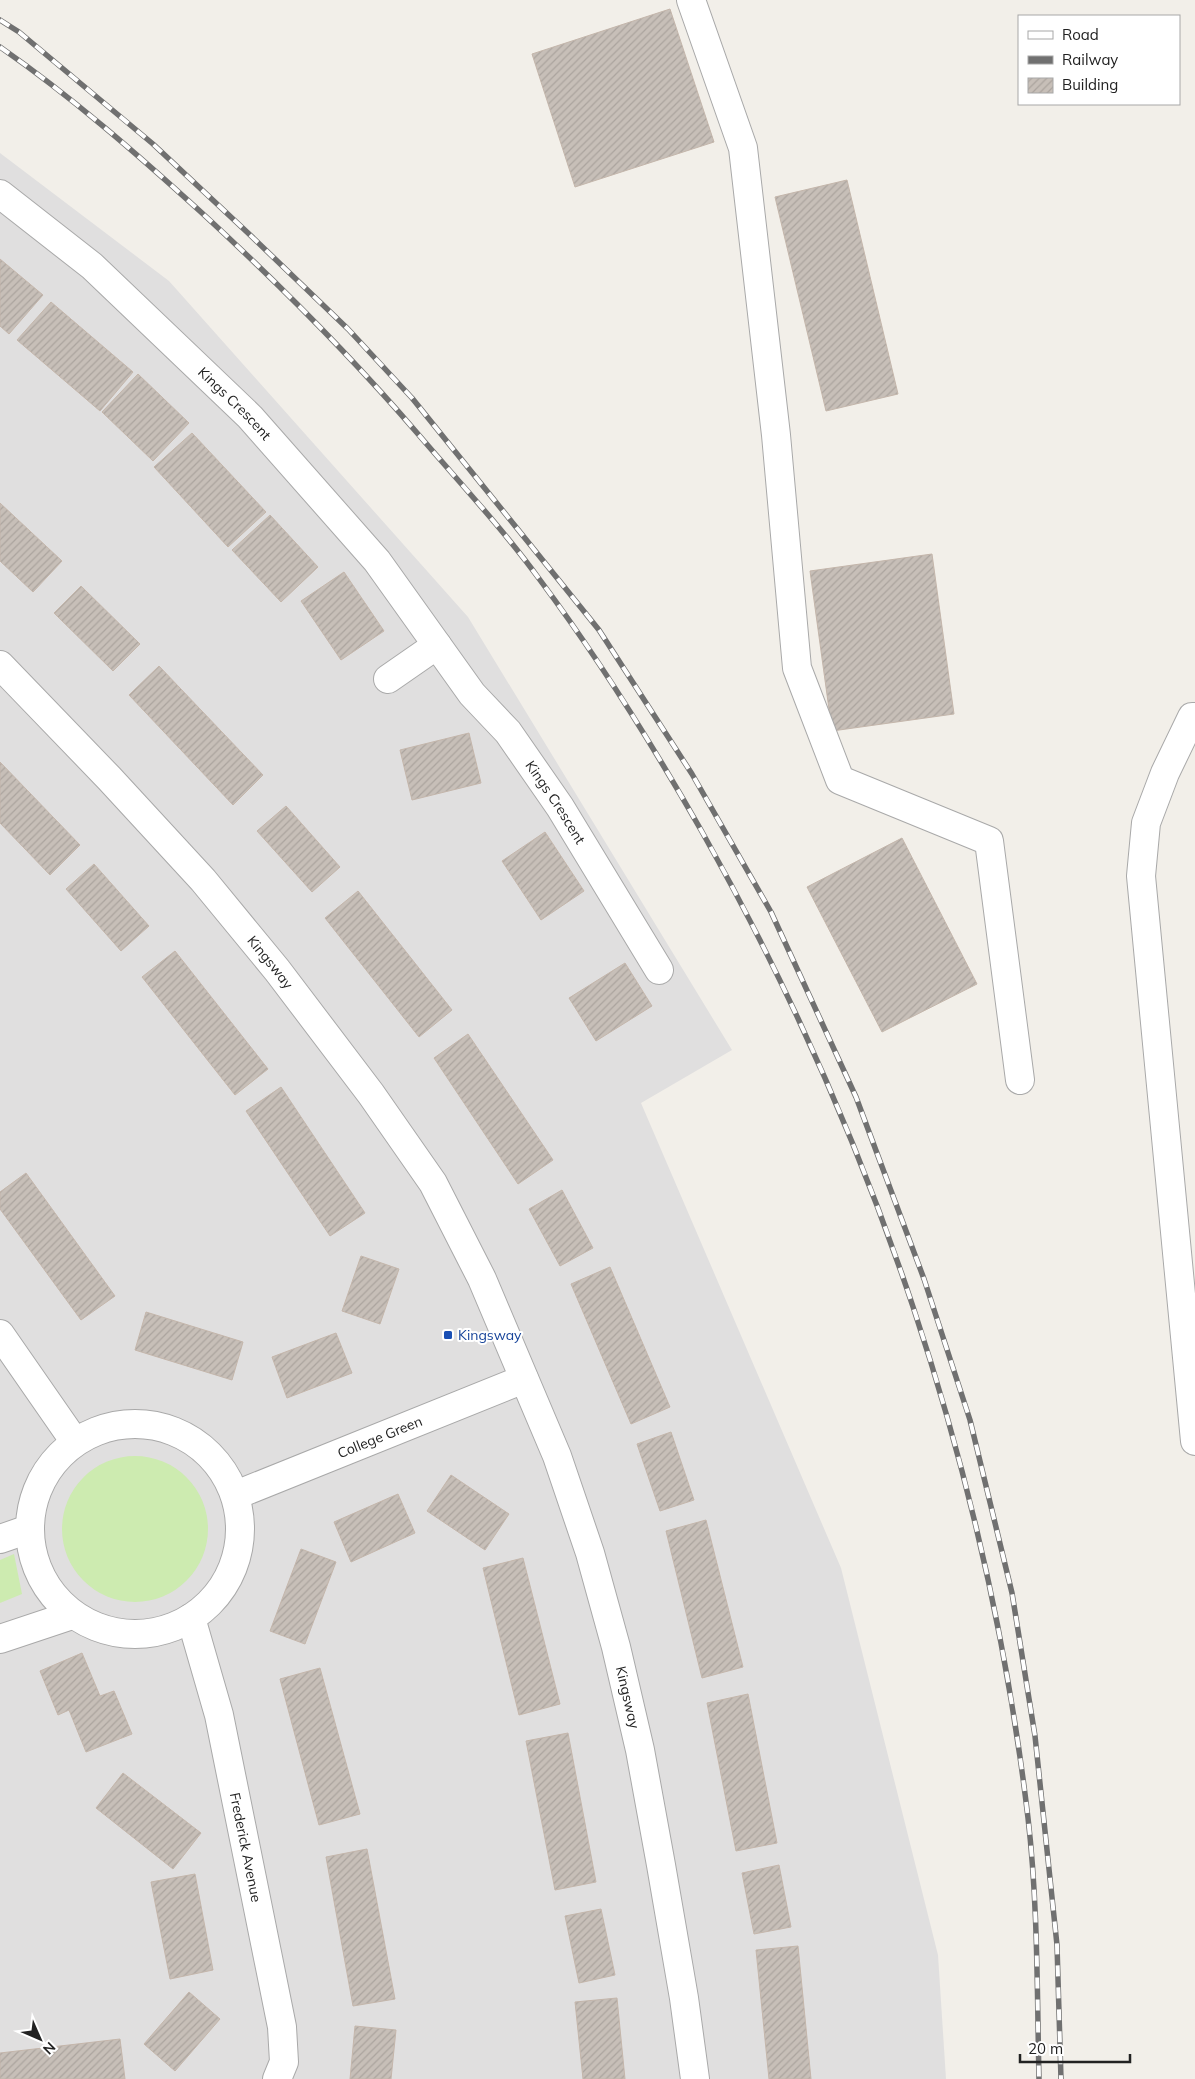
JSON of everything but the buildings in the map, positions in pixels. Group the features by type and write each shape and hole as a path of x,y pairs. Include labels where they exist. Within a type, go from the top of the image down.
{"street":[{"path":"692,0 743,148 776,435 797,668 840,780 989,841 1020,1080"},
{"name":"Kings Crescent","path":"0,194 92,266 250,417 377,561 472,694 508,732 560,807 659,970"},
{"path":"388,679 437,645"},
{"name":"Kingsway","path":"0,665 109,778 203,880 277,970 370,1094 433,1183 482,1279 558,1456 590,1553 616,1646 640,1750 684,1998 696,2079"},
{"path":"1195,717 1192,717 1165,773 1146,823 1140,876 1195,1441"},
{"path":"0,1334 75,1442"},
{"name":"College Green","path":"236,1496 524,1379"},
{"path":"124,1424 147,1424 179,1432 206,1450 225,1473 236,1496 241,1534 233,1569 220,1592 204,1610 181,1625 157,1634 130,1635 105,1631 72,1616 54,1598 37,1570 29,1528 35,1492 57,1458 75,1442 92,1432 124,1424"},
{"path":"0,1539 29,1528"},
{"path":"0,1639 72,1616"},
{"name":"Frederick Avenue","path":"191,1618 219,1715 282,2027 284,2062 277,2079"}],"shaded area":[{"path":"0,153 169,281 468,617 732,1050 641,1103 841,1568 938,1955 946,2079 0,2079"}],"green space":[{"path":"135,1456 163,1462 186,1478 202,1501 208,1529 202,1557 186,1580 163,1596 135,1602 107,1596 84,1580 68,1557 62,1529 68,1501 84,1478 107,1462"},
{"path":"14,1554 22,1594 0,1603 0,1560"}],"railway":[{"path":"0,20 19,32 153,144 348,329 412,398 599,630 692,774 771,912 856,1097 924,1279 970,1420 1012,1593 1035,1736 1057,1945 1061,2079"},
{"path":"0,47 53,86 129,148 258,266 367,376 496,524 562,610 624,702 701,830 762,945 818,1063 869,1184 913,1308 952,1433 984,1560 1009,1688 1028,1818 1035,1915 1039,2079"}],"place":[{"name":"Kingsway","path":"448,1335"}]}
